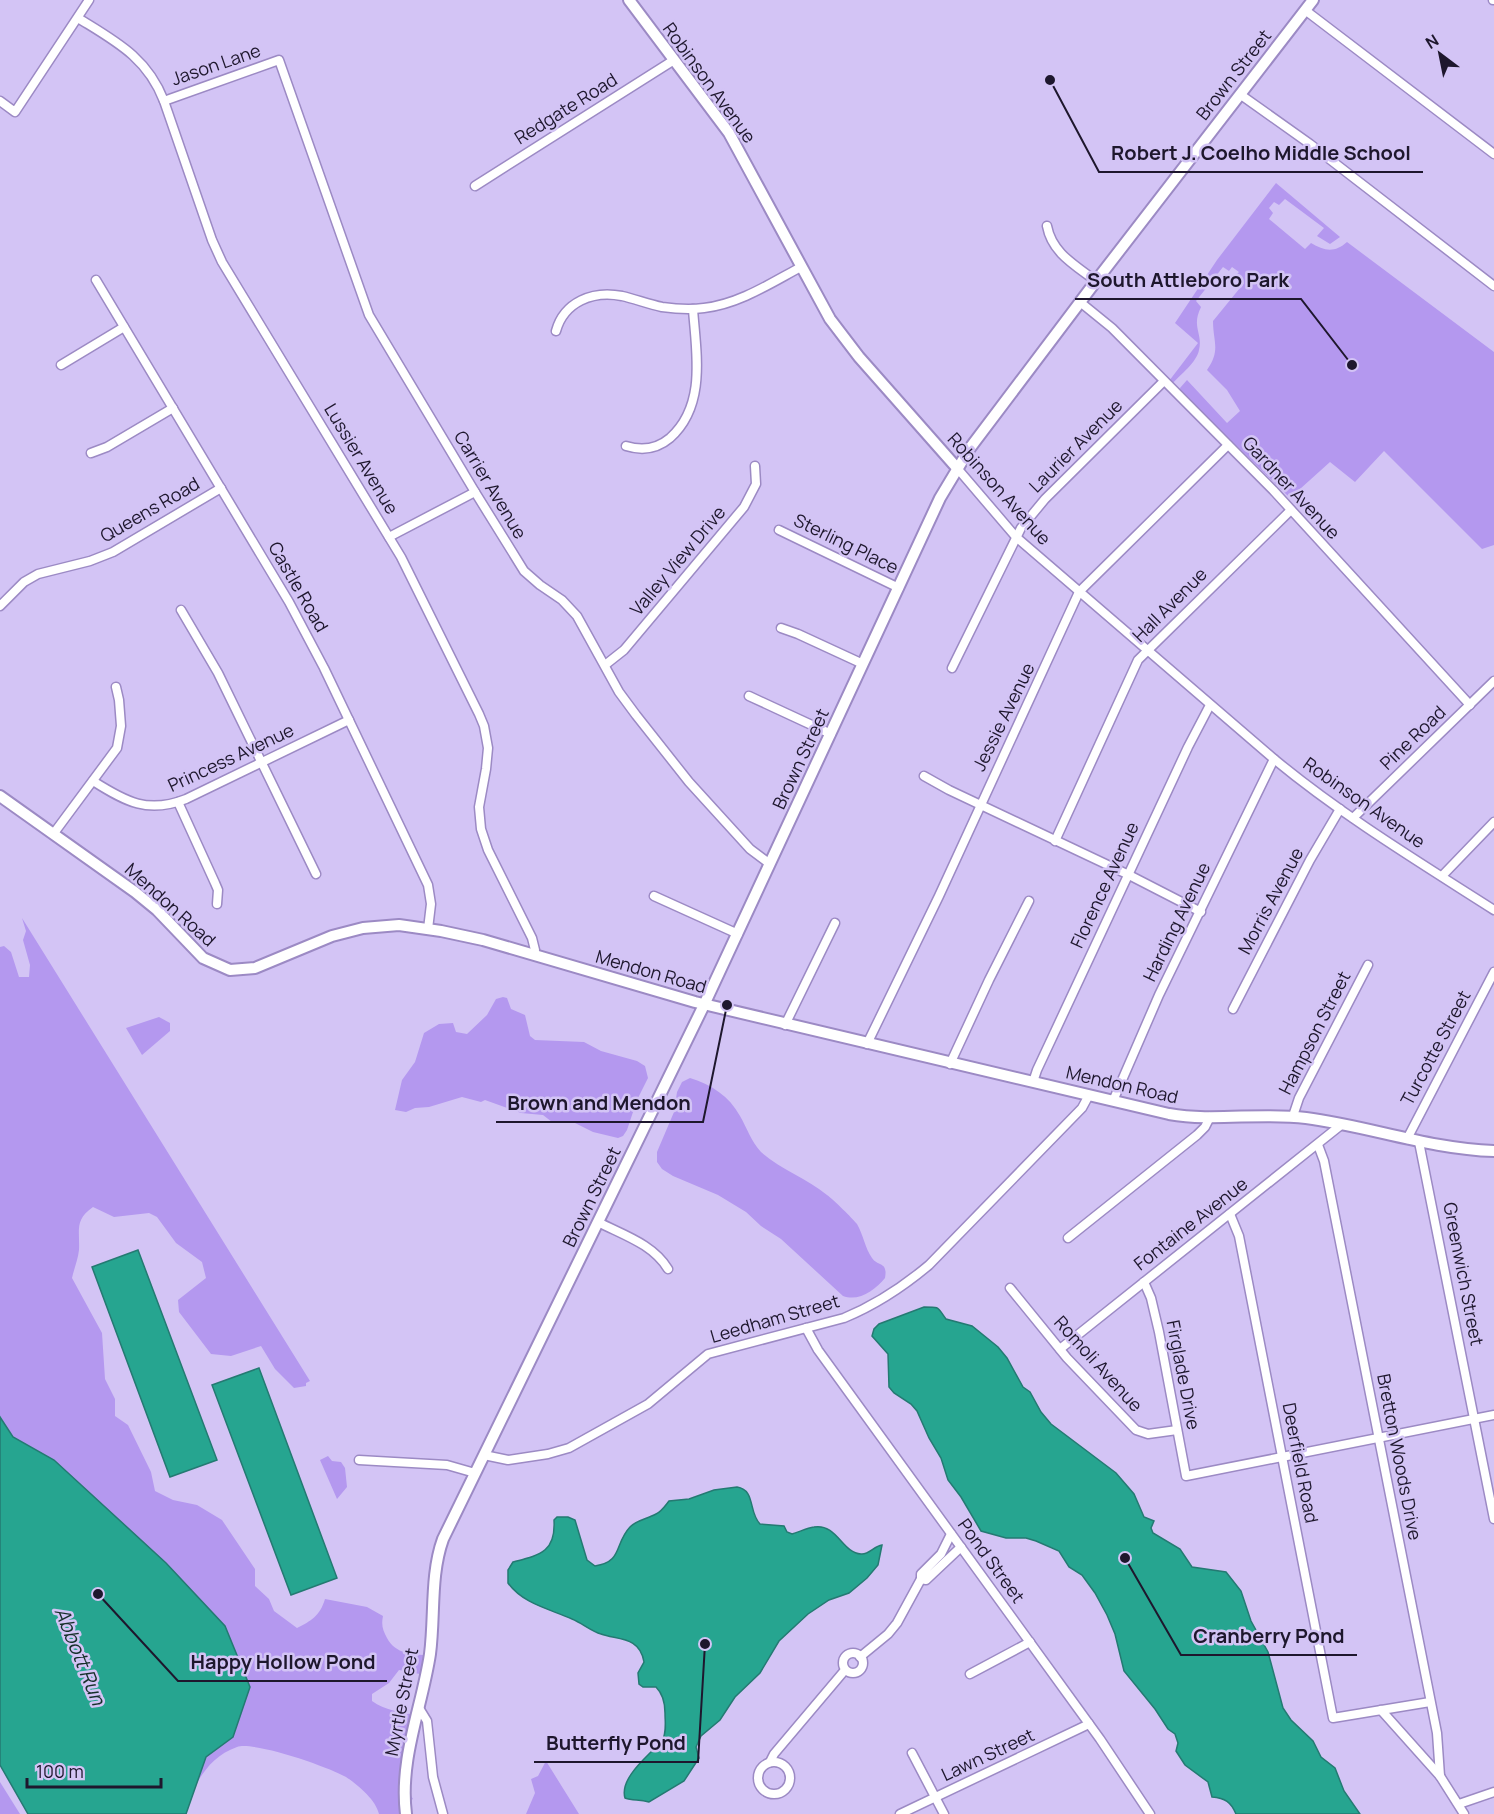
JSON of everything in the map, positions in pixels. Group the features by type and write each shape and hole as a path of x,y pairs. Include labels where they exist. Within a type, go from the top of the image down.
{"street":[{"path":"0,101 15,112 89,0"},
{"name":"Robinson Avenue","path":"629,0 729,133 824,308 849,344 1016,537 1274,759 1353,818 1494,910"},
{"name":"Brown Street","path":"434,1597 440,1547 704,1005 957,468 1080,302 1313,0"},
{"path":"1305,10 1494,154"},
{"name":"Lussier Avenue","path":"78,18 117,43 142,63 154,79 222,262 412,577 484,726 488,748 479,807 481,829 488,850 532,939 534,955"},
{"name":"Jason Lane","path":"164,101 279,60"},
{"name":"Carrier Avenue","path":"279,60 365,306 475,492 524,571 571,608 584,626 627,704 689,782 755,855 770,864"},
{"name":"Redgate Road","path":"476,186 674,60"},
{"path":"1241,94 1311,144 1494,286"},
{"path":"1047,226 1050,238 1058,250 1096,281"},
{"path":"556,332 561,318 570,306 598,295 620,295 664,307 693,309 713,307 735,301 801,267"},
{"name":"Castle Road","path":"96,280 298,617 428,885 431,904 428,929"},
{"name":"Gardner Avenue","path":"1080,302 1112,328 1291,510 1470,705"},
{"path":"626,446 648,449 662,444 676,432 690,410 697,378 693,309"},
{"path":"61,365 124,327"},
{"name":"Laurier Avenue","path":"952,668 1021,528 1045,499 1164,381"},
{"path":"91,453 107,447 173,408"},
{"name":"Jessie Avenue","path":"867,1044 934,906 1079,592 1228,445"},
{"name":"Valley View Drive","path":"605,665 618,656 631,642 744,507 756,484 755,466"},
{"name":"Queens Road","path":"0,606 24,582 38,574 90,561 113,552 221,488"},
{"path":"388,537 475,492"},
{"name":"Hall Avenue","path":"1055,841 1138,660 1291,510"},
{"name":"Sterling Place","path":"779,530 899,588"},
{"path":"181,610 218,673 316,874"},
{"path":"781,628 863,664"},
{"name":"Pine Road","path":"1353,818 1494,681"},
{"path":"54,833 112,757 120,741 121,709 116,687"},
{"path":"749,696 831,734"},
{"name":"Florence Avenue","path":"1034,1082 1037,1070 1188,747 1210,705"},
{"name":"Princess Avenue","path":"93,781 131,803 160,807 178,802 349,720"},
{"name":"Harding Avenue","path":"1113,1101 1159,994 1274,759"},
{"path":"924,776 1201,912"},
{"name":"Mendon Road","path":"0,796 147,901 202,958 230,970 255,968 332,936 363,928 399,925 428,929 476,938 704,1005 1178,1116 1293,1116 1452,1148 1494,1151"},
{"path":"178,802 218,890 217,904"},
{"name":"Morris Avenue","path":"1233,1009 1310,860 1340,809"},
{"path":"1442,876 1494,822"},
{"path":"654,896 738,934"},
{"path":"950,1064 988,980 1029,901"},
{"path":"785,1025 835,923"},
{"name":"Hampson Street","path":"1293,1116 1299,1098 1368,964"},
{"name":"Turcotte Street","path":"1407,1139 1494,972"},
{"name":"Leedham Street","path":"484,1455 500,1460 517,1460 569,1448 648,1404 708,1354 852,1314 902,1285 929,1265 1082,1108 1089,1095"},
{"path":"1068,1238 1197,1135 1205,1127 1210,1117"},
{"name":"Fontaine Avenue","path":"1060,1349 1341,1125"},
{"name":"Greenwich Street","path":"1419,1142 1494,1519"},
{"name":"Bretton Woods Drive","path":"1318,1145 1324,1161 1430,1702 1438,1744 1440,1776"},
{"name":"Deerfield Road","path":"1230,1214 1239,1236 1333,1718 1381,1710"},
{"path":"598,1222 651,1249 668,1269"},
{"name":"Firglade Drive","path":"1144,1282 1154,1312 1186,1476 1282,1457"},
{"name":"Romoli Avenue","path":"1010,1288 1060,1349 1138,1432 1152,1434 1177,1430"},
{"name":"Pond Street","path":"806,1328 818,1350 1089,1724 1150,1814"},
{"path":"1282,1457 1494,1414"},
{"path":"359,1460 447,1465 475,1473"},
{"path":"860,1657 888,1634 897,1623 921,1579 921,1574 940,1554 951,1534"},
{"path":"921,1579 926,1580 961,1547"},
{"name":"Myrtle Street","path":"405,1814 405,1771 430,1650 434,1597"},
{"path":"970,1674 1030,1642"},
{"path":"852,1653 860,1657 863,1663 858,1672 851,1673 845,1670 843,1661 846,1656 852,1653"},
{"path":"770,1762 774,1754 845,1670"},
{"path":"1381,1710 1430,1702"},
{"path":"419,1708 425,1716 433,1777 443,1814"},
{"path":"1381,1710 1440,1776 1464,1814"},
{"name":"Lawn Street","path":"900,1814 1089,1724"},
{"path":"912,1753 944,1814"},
{"path":"1459,1804 1494,1792"}],"shaded area":[{"path":"1276,183 1340,237 1330,244 1317,236 1324,228 1285,199 1279,205 1274,202 1269,208 1273,213 1269,219 1305,249 1311,243 1320,248 1334,249 1347,242 1494,352 1494,545 1482,549 1384,451 1355,482 1330,462 1290,498 1181,392 1180,388 1187,380 1227,423 1240,411 1227,390 1207,370 1215,351 1213,321 1244,283 1235,276 1239,272 1232,267 1229,271 1223,267 1196,301 1201,307 1197,320 1200,339 1198,355 1172,384 1169,381 1198,343 1175,323 1217,260"},
{"path":"22,918 310,1381 306,1383 306,1386 294,1388 275,1369 261,1346 231,1356 211,1354 179,1312 178,1300 206,1278 202,1262 176,1243 157,1217 149,1213 114,1217 93,1207 80,1221 78,1253 72,1278 102,1333 105,1379 115,1399 115,1416 128,1425 151,1472 155,1491 173,1500 197,1505 222,1520 255,1569 255,1586 269,1599 274,1611 297,1628 314,1617 325,1599 367,1607 383,1616 383,1630 395,1648 429,1656 425,1675 399,1670 389,1683 372,1694 372,1701 382,1707 417,1716 408,1791 413,1799 407,1802 407,1814 379,1814 366,1793 346,1777 292,1756 246,1746 237,1747 218,1757 204,1771 184,1807 102,1509 79,1483 0,1431 0,947 4,946 11,952 19,977 29,977 30,965 23,940 26,931"},
{"path":"507,998 511,1009 525,1015 530,1036 535,1040 584,1042 601,1051 637,1061 645,1066 648,1078 623,1136 618,1138 593,1132 573,1122 552,1122 543,1115 521,1113 485,1100 481,1102 462,1097 406,1112 395,1110 402,1080 415,1062 424,1033 439,1024 453,1023 456,1032 467,1034 487,1015 496,999"},
{"path":"159,1017 170,1023 170,1031 142,1055 126,1028"},
{"path":"690,1078 713,1088 731,1103 761,1152 819,1189 855,1221 872,1258 885,1269 885,1278 876,1287 861,1296 843,1296 781,1239 761,1226 746,1212 718,1195 662,1169 657,1162 657,1152 674,1112 677,1092 682,1082"},
{"path":"328,1456 332,1461 341,1462 345,1468 347,1487 337,1499 320,1460"},
{"path":"546,1761 579,1814 526,1814 535,1793 531,1779 538,1776"},
{"path":"0,1782 20,1814 0,1814"}],"water":[{"path":"138,1250 217,1460 170,1477 92,1267"},
{"path":"924,1307 936,1308 946,1319 972,1326 998,1347 1007,1358 1023,1387 1030,1392 1051,1424 1116,1473 1134,1494 1144,1517 1154,1521 1151,1528 1153,1533 1180,1549 1192,1567 1226,1572 1241,1591 1251,1621 1268,1652 1283,1708 1291,1720 1313,1741 1321,1757 1335,1768 1344,1791 1360,1814 1236,1814 1227,1801 1212,1797 1208,1782 1185,1765 1176,1751 1178,1743 1175,1734 1168,1729 1124,1671 1115,1634 1107,1615 1082,1575 1069,1567 1059,1551 1026,1538 1006,1538 981,1531 948,1480 941,1458 917,1411 889,1387 888,1354 872,1336 879,1324"},
{"path":"259,1368 337,1578 291,1595 212,1385"},
{"name":"Abbott Run","path":"0,1417 13,1437 54,1460 166,1563 225,1626 250,1687 233,1737 206,1757 186,1814 28,1814 0,1765"},
{"path":"737,1487 747,1492 756,1519 760,1524 784,1526 787,1532 792,1534 822,1527 828,1529 849,1549 861,1554 882,1545 878,1565 849,1593 829,1600 808,1614 779,1641 760,1673 735,1697 720,1720 701,1736 696,1747 699,1758 684,1781 649,1802 625,1798 624,1792 632,1772 660,1744 665,1731 665,1706 660,1693 656,1687 643,1687 639,1684 638,1673 644,1662 642,1654 633,1643 627,1640 597,1633 521,1596 508,1583 508,1570 513,1562 538,1554 549,1546 554,1531 554,1520 557,1517 568,1517 575,1520 587,1560 595,1566 610,1561 630,1527 658,1513 669,1501 689,1499 714,1490"}],"place":[{"name":"Robert J. Coelho Middle School","path":"1050,80"},
{"name":"South Attleboro Park","path":"1352,365"},
{"name":"Brown and Mendon","path":"727,1005"},
{"name":"Cranberry Pond","path":"1125,1558"},
{"name":"Happy Hollow Pond","path":"98,1594"},
{"name":"Butterfly Pond","path":"705,1644"}]}
